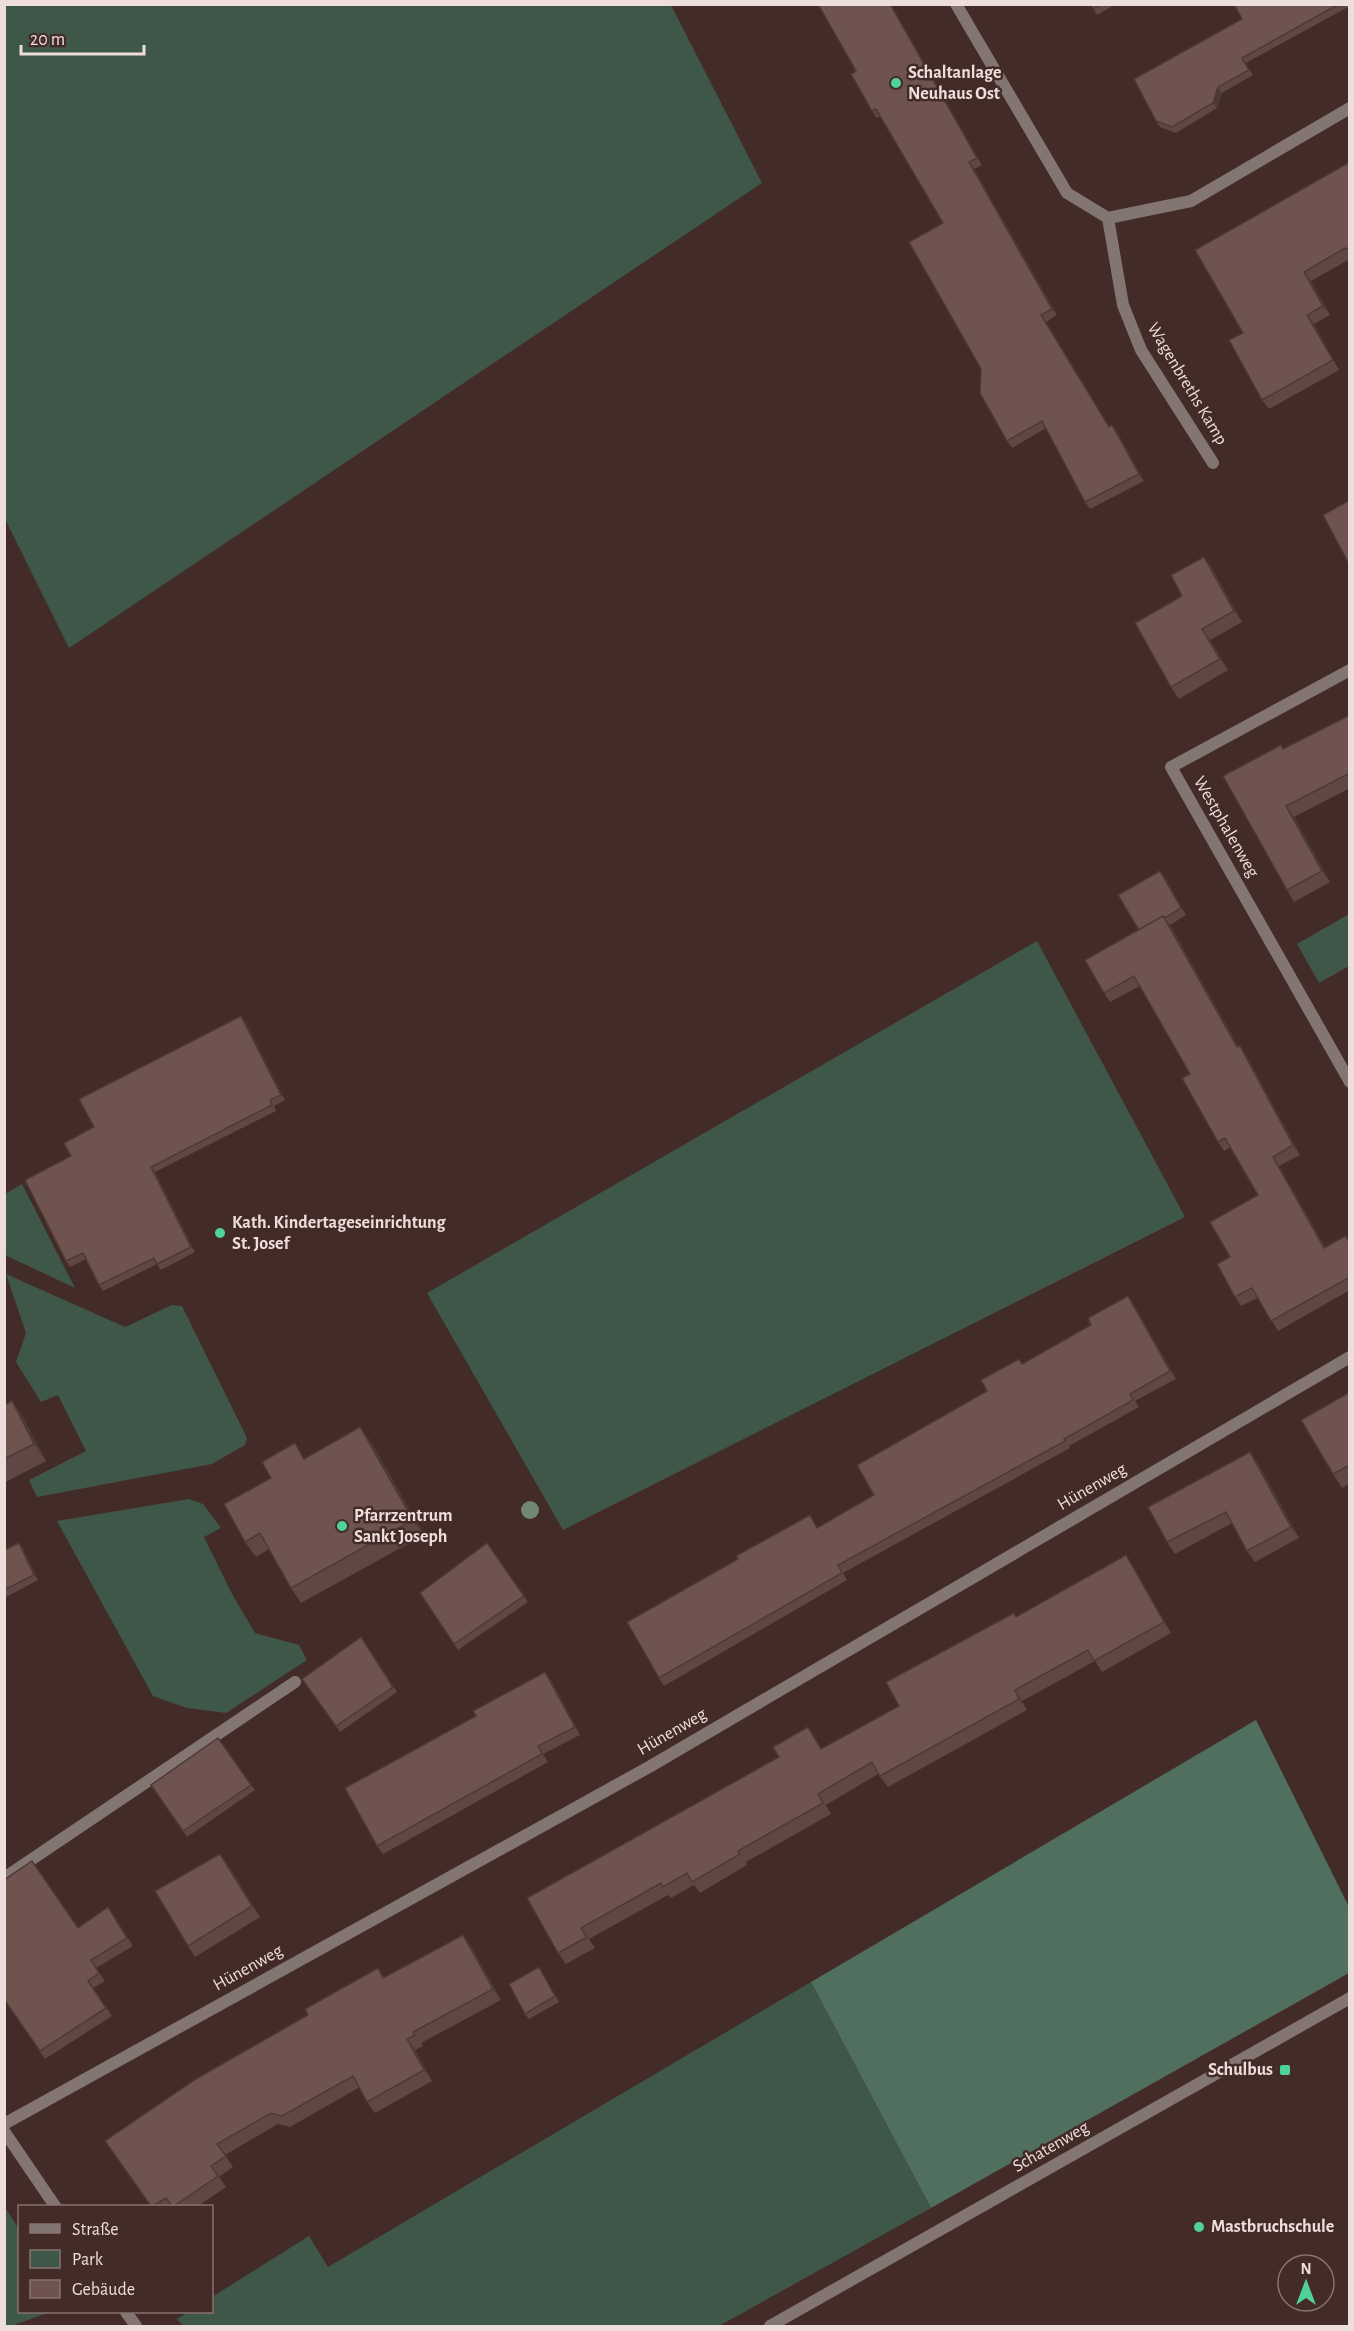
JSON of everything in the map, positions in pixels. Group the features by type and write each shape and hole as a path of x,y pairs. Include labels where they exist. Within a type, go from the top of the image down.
{"street":[{"path":"956,4 1067,193 1108,218 1191,201 1350,108"},
{"name":"Wagenbreths Kamp","path":"1108,218 1123,305 1141,350 1213,463"},
{"name":"Westphalenweg","path":"1350,670 1171,767 1350,1082"},
{"name":"Hünenweg","path":"4,2124 649,1767 1350,1357"},
{"path":"4,1878 295,1682"},
{"name":"Schatenweg","path":"770,2326 1350,1998"},
{"path":"4,2131 54,2205"},
{"path":"127,2313 136,2326"}],"green space":[{"path":"5,4 671,5 762,183 69,648 5,519"},
{"path":"1349,914 1349,966 1319,983 1297,944"},
{"path":"1037,941 1185,1217 563,1530 427,1293"},
{"path":"22,1184 75,1288 5,1255 5,1194"},
{"path":"6,1274 125,1327 172,1305 182,1306 247,1438 245,1445 212,1464 37,1497 29,1480 86,1451 58,1395 41,1402 16,1362 26,1333"},
{"path":"189,1499 203,1504 221,1528 204,1537 232,1594 255,1633 299,1645 307,1660 226,1713 187,1708 153,1696 57,1521"},
{"path":"1256,1720 1349,1907 1349,1973 931,2208 811,1982"},
{"path":"811,1982 931,2208 719,2326 183,2326 177,2319 186,2313 213,2313 213,2296 309,2236 328,2267"},
{"path":"4,2206 18,2227 18,2313 47,2313 5,2326"}],"building":[{"path":"818,4 890,4 977,158 969,162 1052,309 1041,315 1109,427 1112,425 1139,474 1085,502 1042,421 1007,441 980,393 981,369 909,242 943,223 876,109 872,111 851,74 856,71"},
{"path":"1091,4 1102,4 1093,9"},
{"path":"1234,4 1339,4 1242,58 1249,70 1218,87 1213,103 1172,127 1156,121 1134,79 1242,19"},
{"path":"1350,162 1350,250 1345,248 1304,272 1323,306 1307,315 1333,360 1262,400 1229,340 1243,333 1195,250"},
{"path":"1350,500 1350,562 1348,562 1323,515"},
{"path":"1204,557 1234,611 1202,629 1220,659 1171,687 1135,623 1182,596 1171,575"},
{"path":"1350,715 1350,773 1286,806 1322,871 1287,890 1223,776 1281,745 1283,749"},
{"path":"1160,871 1181,908 1139,930 1118,895"},
{"path":"1163,916 1237,1047 1240,1046 1293,1145 1273,1157 1324,1248 1345,1236 1350,1243 1350,1277 1271,1321 1252,1288 1235,1297 1217,1264 1230,1257 1210,1222 1258,1195 1225,1138 1218,1142 1182,1078 1190,1074 1134,976 1104,993 1085,960"},
{"path":"241,1016 281,1095 270,1100 272,1105 151,1167 191,1247 157,1264 154,1258 99,1285 83,1253 66,1261 25,1180 71,1156 64,1143 94,1127 79,1099"},
{"path":"1128,1296 1170,1371 1130,1394 1133,1400 1064,1439 1065,1441 838,1565 842,1573 659,1678 627,1622 738,1559 736,1556 810,1515 817,1528 874,1495 857,1465 987,1391 981,1380 1019,1359 1022,1364 1091,1325 1088,1318"},
{"path":"1350,1392 1350,1465 1333,1474 1301,1420"},
{"path":"12,1401 34,1444 4,1459 4,1405"},
{"name":"Pfarrzentrum Sankt Joseph","path":"360,1427 413,1520 291,1588 260,1533 245,1542 224,1504 271,1478 262,1462 279,1452 295,1443 304,1459"},
{"path":"1250,1452 1291,1527 1247,1551 1226,1512 1167,1542 1148,1507"},
{"path":"19,1543 34,1575 4,1590 4,1550"},
{"path":"487,1543 524,1596 454,1644 420,1593"},
{"path":"1126,1555 1164,1622 1094,1661 1088,1650 1015,1690 1019,1699 880,1776 872,1762 818,1794 823,1803 738,1851 740,1854 692,1882 687,1873 663,1887 661,1883 581,1928 587,1937 558,1953 527,1898 779,1757 773,1747 808,1727 821,1749 899,1706 886,1682 1014,1613 1016,1617"},
{"path":"361,1637 393,1687 336,1726 302,1679"},
{"path":"545,1672 575,1727 538,1746 542,1754 377,1846 345,1788 476,1716 473,1711"},
{"path":"218,1738 251,1785 183,1831 151,1785"},
{"path":"220,1854 252,1906 188,1946 155,1891"},
{"path":"32,1861 78,1928 108,1907 127,1938 91,1960 99,1973 88,1981 106,2008 40,2051 4,1999 4,1880"},
{"path":"463,1935 493,1989 413,2032 415,2035 407,2039 424,2070 367,2102 353,2076 282,2116 271,2113 217,2144 226,2156 211,2166 218,2176 175,2205 171,2205 166,2198 150,2205 105,2141 196,2079 308,2015 305,2009 378,1968 383,1978"},
{"path":"539,1967 555,1996 525,2014 509,1984"}],"place":[{"name":"Schaltanlage Neuhaus Ost","path":"896,83"},
{"name":"Kath. Kindertageseinrichtung St. Josef","path":"220,1233"},
{"name":"Pfarrzentrum Sankt Joseph","path":"342,1526"},
{"name":"Schulbus","path":"1285,2070"},
{"name":"Mastbruchschule","path":"1199,2227"}]}
